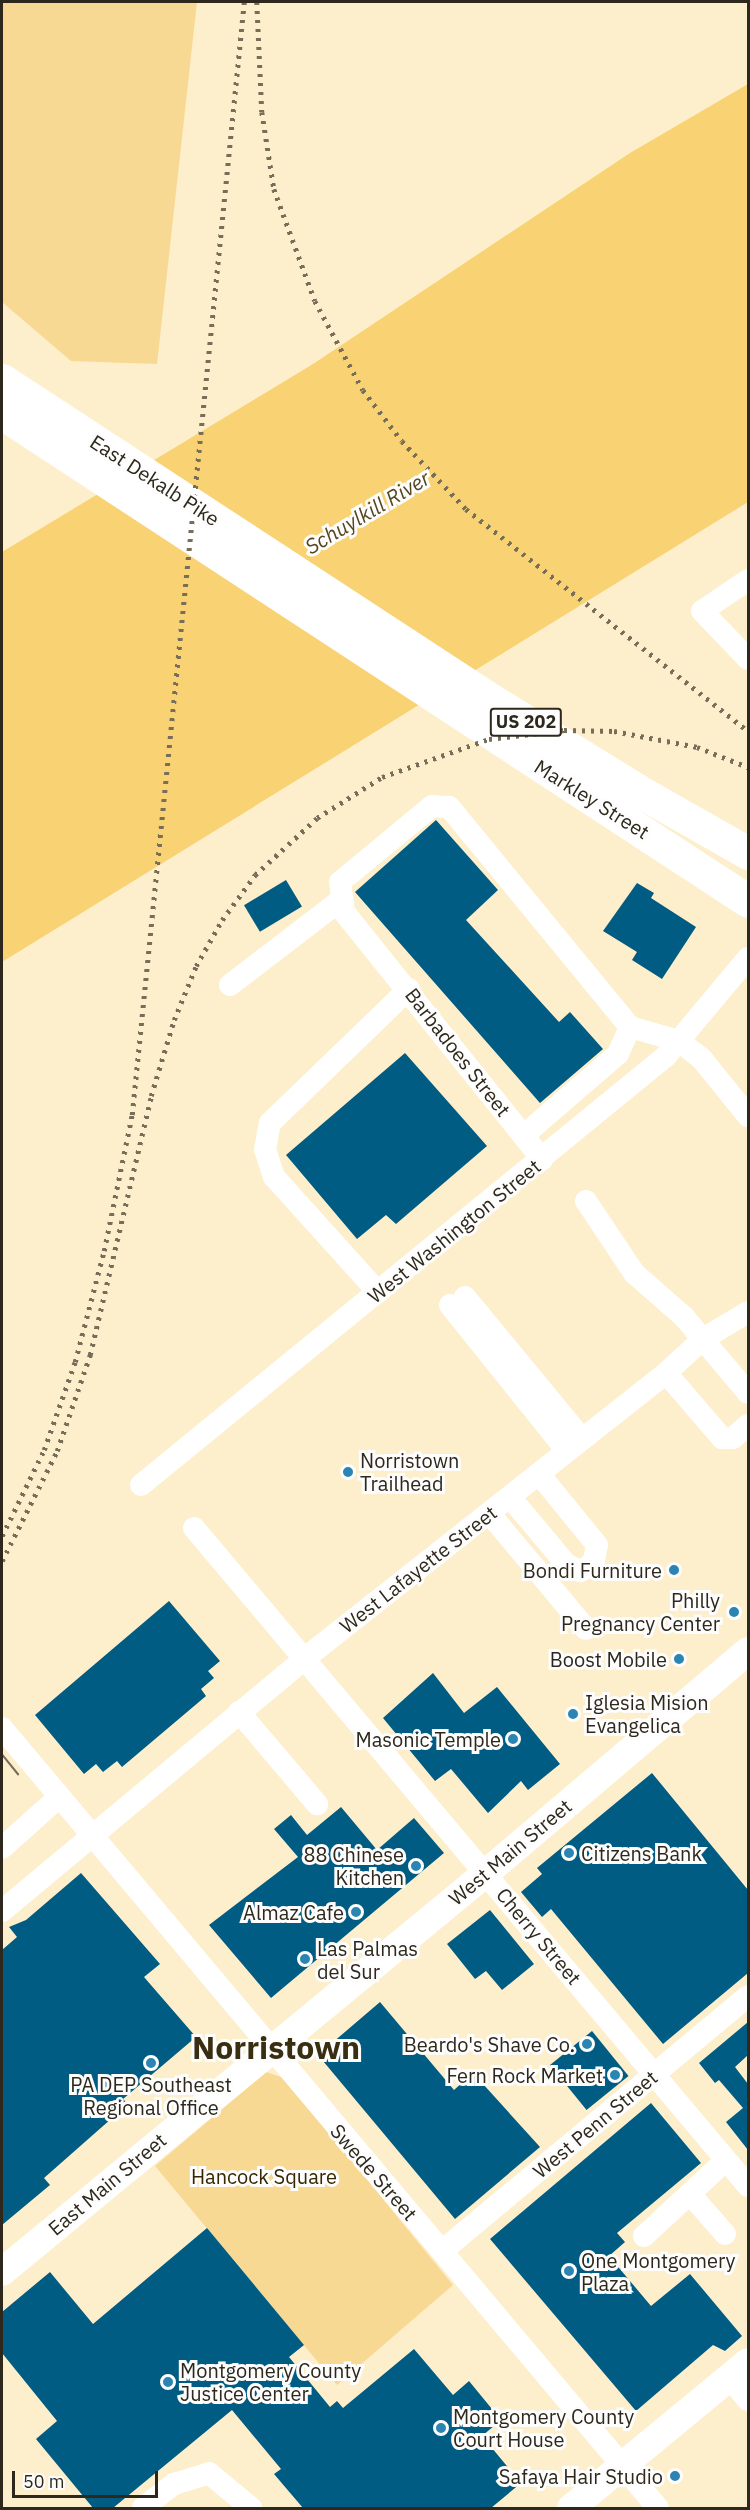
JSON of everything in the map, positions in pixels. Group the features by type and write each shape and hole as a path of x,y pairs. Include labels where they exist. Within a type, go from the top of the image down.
{"highway":[{"name":"East Dekalb Pike","path":"2,380 296,591"},
{"name":"East Dekalb Pike","path":"2,413 296,591"},
{"name":"Markley Street","path":"296,591 748,853"},
{"name":"Markley Street","path":"296,591 748,901"}],"main road":[{"name":"West Main Street","path":"268,2049 486,1873 748,1651"},
{"name":"East Main Street","path":"2,2272 268,2049"},
{"path":"572,2508 739,2370"}],"street":[{"path":"748,580 702,611 748,659"},
{"path":"230,985 342,899 340,882 392,836 432,806 449,807 630,1027 679,1041 712,1069 748,1116"},
{"name":"Barbadoes Street","path":"342,899 344,912 409,989 542,1159"},
{"name":"West Washington Street","path":"141,1485 542,1159 679,1041 748,958"},
{"path":"378,1292 274,1177 265,1150 270,1123 409,989"},
{"path":"524,1136 618,1054 630,1027"},
{"path":"586,1201 634,1273 657,1291 745,1383"},
{"path":"458,1301 574,1445"},
{"name":"West Lafayette Street","path":"2,1911 304,1659 666,1372 703,1339 748,1312"},
{"path":"666,1372 722,1438 733,1438 748,1425"},
{"path":"510,1497 566,1564 580,1571 588,1567 594,1560 597,1545 539,1473"},
{"path":"489,1513 586,1629"},
{"name":"Cherry Street","path":"194,1528 741,2174"},
{"path":"239,1712 317,1804"},
{"name":"Swede Street","path":"2,1728 59,1797 93,1833 268,2049 442,2251 658,2508"},
{"path":"2,1848 59,1797"},
{"name":"West Penn Street","path":"442,2251 748,1996"},
{"path":"645,2236 690,2194 741,2174"},
{"path":"690,2194 726,2234"},
{"path":"739,2370 748,2400"},
{"path":"144,2508 174,2484 192,2475 209,2473 251,2508"}],"green space":[{"path":"2,2 197,2 157,364 71,361 2,302"},
{"name":"Hancock Square","path":"266,2072 284,2078 453,2285 337,2385 155,2166"}],"water":[{"name":"Schuylkill River","path":"748,84 748,502 2,962 2,552 313,364 630,153"}],"building":[{"path":"436,820 498,890 466,920 559,1022 570,1012 603,1049 540,1103 355,892"},
{"path":"286,880 302,907 260,932 244,905"},
{"path":"637,883 654,893 651,898 696,927 662,979 632,960 637,952 603,931"},
{"path":"405,1053 487,1146 396,1224 386,1215 357,1239 286,1155"},
{"path":"169,1601 220,1661 208,1671 214,1678 201,1689 206,1696 122,1767 117,1761 103,1772 96,1764 84,1774 35,1715"},
{"path":"433,1673 464,1713 497,1687 560,1764 528,1790 521,1781 488,1813 451,1769 435,1781 383,1718"},
{"path":"652,1773 748,1890 748,1973 663,2044 551,1909 542,1917 521,1892 542,1874 537,1868"},
{"path":"341,1807 377,1850 414,1818 444,1853 271,1998 209,1925 298,1857 274,1829 291,1815 307,1835"},
{"path":"81,1873 160,1964 144,1977 196,2037 123,2099 128,2104 44,2178 50,2185 2,2225 2,1950 17,1937 9,1927 26,1920"},
{"path":"490,1910 534,1964 502,1990 486,1971 475,1979 447,1944"},
{"path":"380,2002 454,2090 473,2073 540,2147 455,2219 318,2055"},
{"path":"748,2022 748,2055 735,2067 748,2084 748,2150 726,2122 743,2108 719,2080 715,2083 699,2063"},
{"path":"592,2031 629,2076 587,2110 550,2065"},
{"name":"One Montgomery Plaza","path":"651,2103 701,2163 617,2233 625,2242 609,2256 651,2306 690,2274 742,2336 725,2351 713,2345 636,2411 490,2239"},
{"name":"Montgomery County Justice Center","path":"207,2228 304,2345 289,2357 330,2407 337,2401 343,2408 414,2349 453,2395 469,2381 501,2420 482,2436 521,2483 491,2508 303,2508 274,2474 281,2469 232,2410 113,2508 93,2508 36,2439 57,2421 2,2353 2,2312 50,2272 93,2324"}],"tram line":[{"path":"2,1754 18,1774"}],"railway":[{"path":"2,1536 44,1450 75,1362 104,1251 132,1115 244,2"},
{"path":"257,2 262,112 274,189 315,301 363,390 402,441 466,509 748,731"},
{"path":"2,1561 57,1451 90,1355 151,1096 174,1020 196,966 222,920 255,875 317,818 382,777 489,739 564,730 614,731 697,747 748,767"}],"place":[{"name":"Norristown Trailhead","path":"348,1472"},
{"name":"Bondi Furniture","path":"674,1570"},
{"name":"Philly Pregnancy Center","path":"734,1612"},
{"name":"Boost Mobile","path":"679,1659"},
{"name":"Iglesia Mision Evangelica","path":"573,1714"},
{"name":"Masonic Temple","path":"513,1739"},
{"name":"Citizens Bank","path":"569,1853"},
{"name":"88 Chinese Kitchen","path":"416,1866"},
{"name":"Almaz Cafe","path":"356,1912"},
{"name":"Las Palmas del Sur","path":"305,1959"},
{"name":"Beardo's Shave Co.","path":"587,2044"},
{"name":"PA DEP Southeast Regional Office","path":"151,2063"},
{"name":"Fern Rock Market","path":"615,2075"},
{"name":"One Montgomery Plaza","path":"569,2271"},
{"name":"Montgomery County Justice Center","path":"168,2382"},
{"name":"Montgomery County Court House","path":"441,2428"},
{"name":"Safaya Hair Studio","path":"675,2476"}],"district":[{"name":"Norristown","path":"276,2047"}]}
